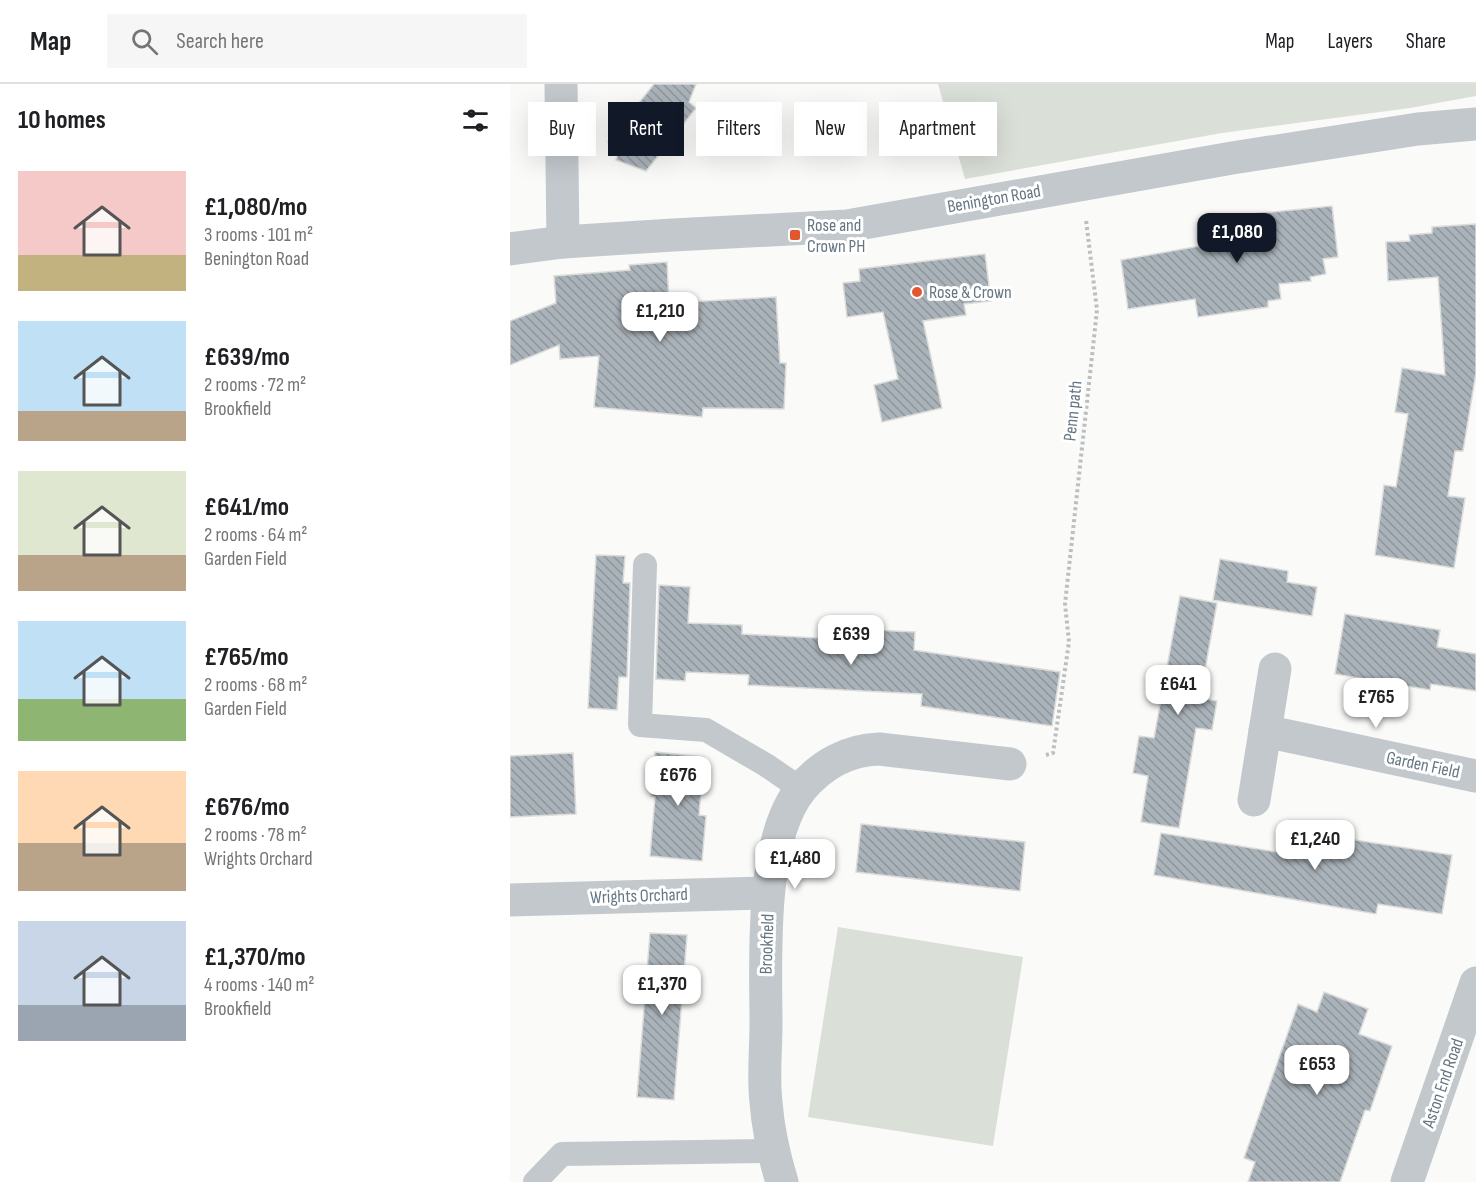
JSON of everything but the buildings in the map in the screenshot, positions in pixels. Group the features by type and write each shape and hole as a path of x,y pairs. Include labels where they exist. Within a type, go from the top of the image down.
{"street":[{"path":"561,84 563,242"},
{"name":"Benington Road","path":"510,249 563,242 847,226 1082,184 1418,129 1476,124"},
{"path":"1254,800 1275,669"},
{"name":"Garden Field","path":"1265,731 1476,776"},
{"name":"Brookfield","path":"782,1182 772,1151 765,1100 768,893 781,834 801,789 826,765 861,750 879,748 1010,764"},
{"name":"Wrights Orchard","path":"510,900 768,893"},
{"name":"Aston End Road","path":"1407,1182 1476,983"}],"lane":[{"path":"645,565 640,725 706,730 766,765 801,789"},
{"path":"535,1182 562,1154 772,1151"}],"path":[{"name":"Penn path","path":"1010,764 1053,753 1069,642 1065,604 1097,310 1082,184"}],"shaded area":[{"path":"938,84 1476,84 1476,96 1410,108 1222,133 965,179 958,156 997,156 997,102 943,102"},
{"path":"838,927 1023,957 993,1146 808,1117"}],"place":[{"name":"Rose and Crown PH","path":"795,235"},
{"name":"Rose & Crown","path":"917,292"}]}
